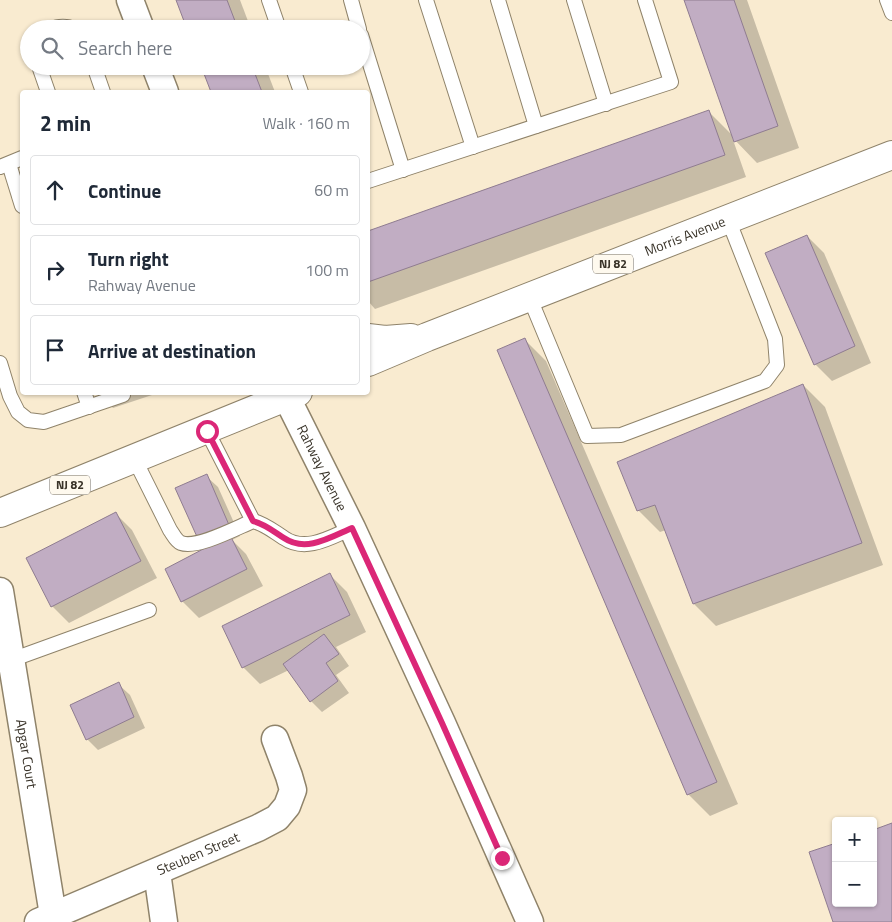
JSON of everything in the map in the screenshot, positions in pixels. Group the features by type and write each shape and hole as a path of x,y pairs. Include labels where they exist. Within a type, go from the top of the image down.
{"main road":[{"name":"Morris Avenue","path":"370,361 427,336 892,155"},
{"path":"370,338 384,340 427,336"},
{"name":"NJ 82","path":"0,513 207,431 288,395"}],"street":[{"path":"130,0 138,20"},
{"path":"158,75 164,90"},
{"name":"Rahway Avenue","path":"290,395 442,723 530,922"},
{"name":"Apgar Court","path":"0,591 11,660 45,919"},
{"name":"Steuben Street","path":"45,919 157,872 277,818 287,806 293,790 290,776 275,739"},
{"path":"157,872 164,922"}],"lane":[{"path":"269,0 276,20"},
{"path":"351,0 357,20"},
{"path":"426,0 473,147"},
{"path":"498,0 536,126"},
{"path":"574,0 606,104"},
{"path":"370,180 671,82 645,0"},
{"path":"887,0 892,13"},
{"path":"370,63 403,170"},
{"path":"42,75 47,90"},
{"path":"97,75 102,90"},
{"path":"295,75 300,90"},
{"path":"20,159 4,165 20,201"},
{"path":"530,296 588,436 621,434 765,381 776,365 775,339 728,219"},
{"path":"0,363 10,396 18,412 28,420 44,422 122,395"},
{"path":"85,395 89,407"},
{"path":"207,431 253,521 271,528 286,540 303,544 320,542 352,528"},
{"path":"134,460 170,530 181,543 196,544 253,521"},
{"path":"11,660 149,610"}],"building":[{"path":"176,0 227,0 235,20 184,20"},
{"path":"684,0 734,0 778,126 734,142"},
{"path":"204,75 255,75 261,90 210,90"},
{"path":"709,110 725,155 370,281 370,230"},
{"path":"807,235 855,346 814,365 765,253"},
{"path":"525,338 717,782 687,795 497,350"},
{"path":"803,384 862,543 693,604 655,505 637,511 617,462"},
{"path":"207,474 229,525 198,539 175,488"},
{"path":"116,512 141,561 51,607 26,558"},
{"path":"230,535 247,569 181,602 165,569"},
{"path":"330,573 350,615 242,668 222,626"},
{"path":"324,634 339,654 326,663 338,681 310,702 283,664"},
{"path":"119,682 134,717 86,740 70,705"},
{"path":"892,823 892,922 833,922 809,852 832,844 832,907 877,907 877,829"}],"route":[{"path":"207,431 253,521 271,528 286,540 303,544 320,542 352,528 502,858"}]}
